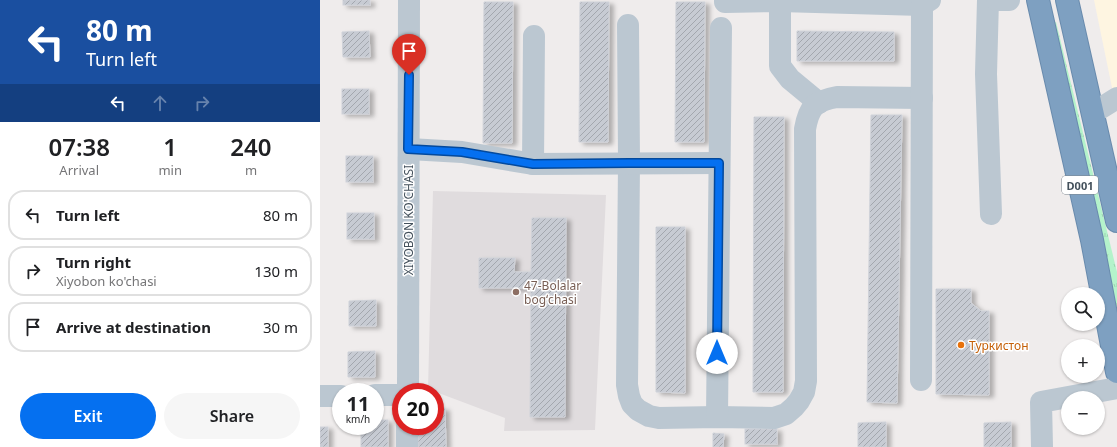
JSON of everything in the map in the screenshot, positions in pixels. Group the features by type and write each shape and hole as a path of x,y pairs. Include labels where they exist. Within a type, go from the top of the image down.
{"highway":[{"name":"D001","path":"1038,0 1092,240 1117,372"},
{"name":"D001","path":"1067,0 1117,221"}],"street":[{"name":"XIYOBON KO'CHASI","path":"408,383 409,0"},
{"path":"725,0 725,2 780,1 926,3 922,98 921,380"},
{"path":"988,0 986,74 990,214"},
{"path":"997,0 1009,0"},
{"path":"780,1 780,66 790,79 819,102"},
{"path":"628,25 629,163 627,385 632,404 638,410 649,416 659,418 774,418 786,414 794,408 804,392 806,381 805,129 807,117 811,108 819,102 828,99 922,98"},
{"path":"717,417 721,28"},
{"path":"533,164 534,36"},
{"path":"1093,113 1117,98"},
{"path":"408,149 462,152 533,164 719,163"},
{"path":"1042,447 1042,402 1117,388"},
{"path":"320,396 332,396"},
{"path":"407,435 407,447"}],"shaded area":[{"path":"1094,0 1117,0 1117,112"},
{"name":"47-Bolalar bogʻchasi","path":"433,191 606,195 595,430 504,431 505,418 444,395 444,383 428,383"}],"green space":[{"path":"1056,22 1117,272 1117,331 1051,24"}],"building":[{"path":"343,0 370,0 370,5 343,5"},
{"path":"484,2 513,2 512,143 483,143"},
{"path":"580,2 609,2 608,142 579,142"},
{"path":"676,2 705,2 704,142 675,142"},
{"path":"369,31 370,57 343,57 342,32"},
{"path":"797,31 894,32 894,61 797,61"},
{"path":"342,89 369,89 369,114 342,114"},
{"path":"871,115 902,115 897,403 867,402"},
{"path":"754,117 784,117 783,392 753,392"},
{"path":"346,156 373,156 373,182 346,182"},
{"path":"347,213 374,213 374,239 347,239"},
{"path":"532,218 566,218 565,417 530,417 531,288 479,288 479,258 515,258 514,272 531,272"},
{"path":"656,227 685,227 685,393 656,392"},
{"path":"936,289 971,289 971,303 981,311 989,311 989,395 936,394"},
{"path":"376,300 376,326 349,326 349,301"},
{"path":"375,351 375,377 348,377 348,352"},
{"path":"445,408 446,447 418,447 418,435 444,435"},
{"path":"384,420 388,420 388,447 361,447 361,435 384,435"},
{"path":"886,422 886,447 858,447 858,423"},
{"path":"1011,422 1011,447 984,447 984,423"},
{"path":"320,427 328,427 328,447 320,447"},
{"path":"745,429 777,429 777,444 745,444"},
{"path":"713,433 724,434 723,447 713,447"}],"place":[{"name":"47-Bolalar bogʻchasi","path":"516,292"},
{"name":"Туркистон","path":"961,345"}],"route":[{"path":"409,75 408,149 462,152 533,164 719,163 717,353"}]}
